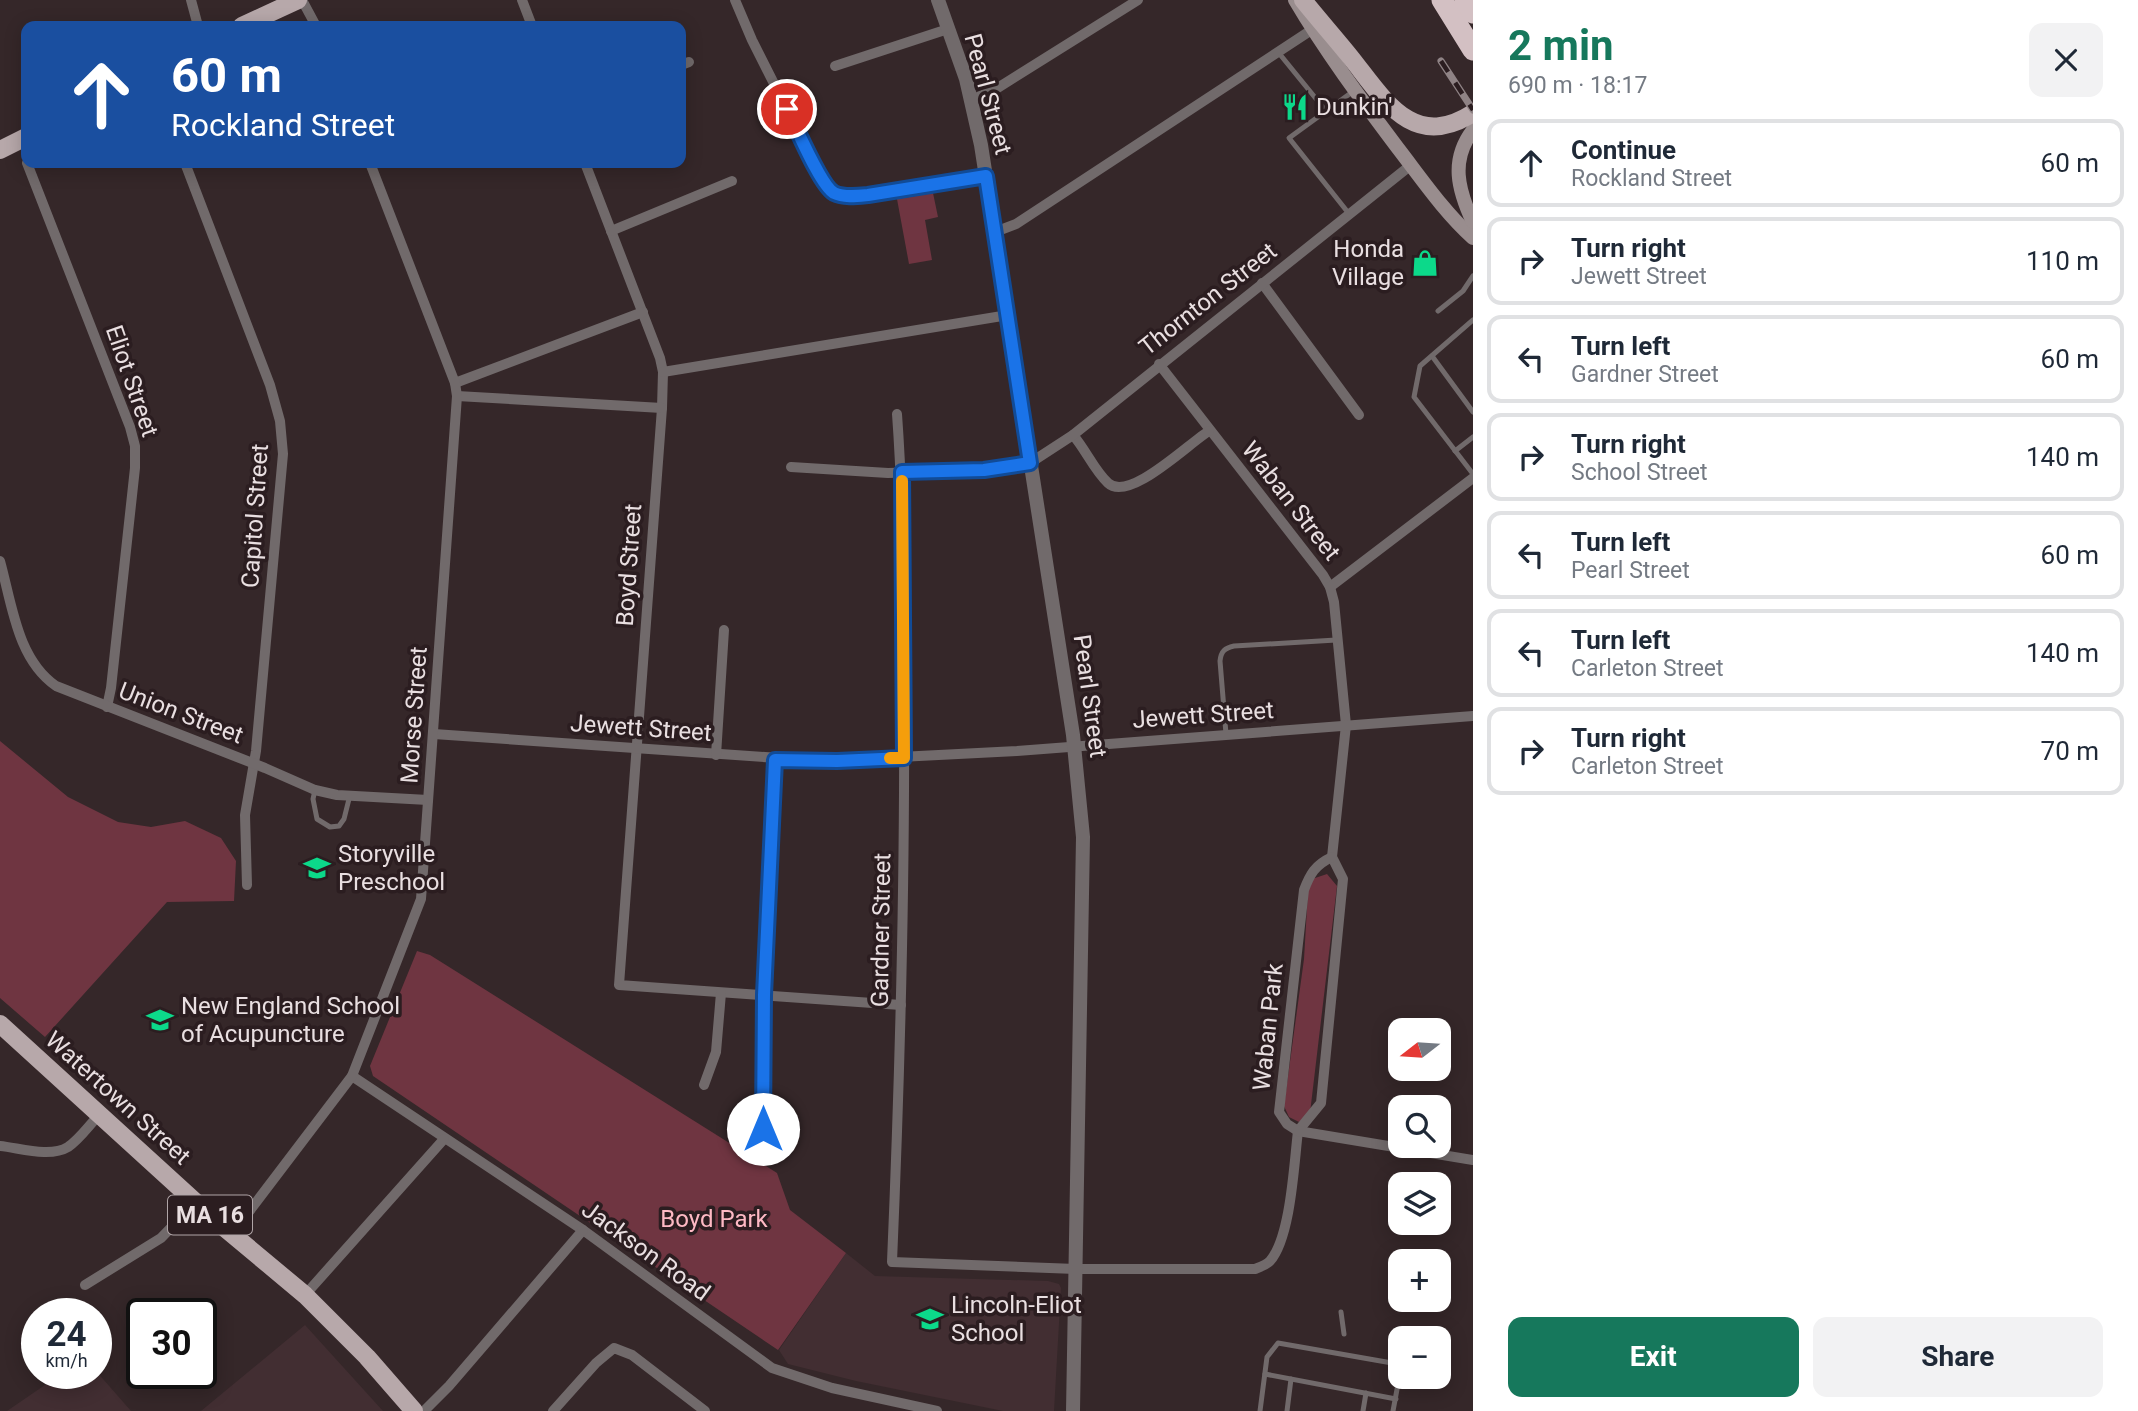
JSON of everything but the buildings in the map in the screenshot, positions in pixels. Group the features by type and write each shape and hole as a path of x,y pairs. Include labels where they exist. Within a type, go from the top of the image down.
{"highway":[{"path":"1442,0 1473,50"},
{"path":"1465,0 1473,13"}],"main road":[{"path":"253,21 300,0"},
{"path":"1295,0 1355,90 1411,165 1448,212 1473,238"},
{"path":"1303,0 1385,101 1405,119 1433,127 1471,120 1461,149 1457,175 1473,222"},
{"name":"Watertown Street","path":"0,1024 232,1234 305,1294 367,1357 414,1411"}],"street":[{"path":"191,0 197,21"},
{"path":"300,0 313,21"},
{"path":"522,0 530,21"},
{"path":"735,0 752,40 822,179 834,193 868,195 986,176"},
{"name":"Pearl Street","path":"938,0 971,100 986,176 1074,745 1083,837 1073,1411"},
{"path":"971,100 996,89 1138,0"},
{"path":"835,66 948,29"},
{"path":"995,232 1016,224 1313,29"},
{"name":"Thornton Street","path":"1030,463 1073,435 1411,165"},
{"name":"Eliot Street","path":"29,168 135,446 135,468 107,707"},
{"name":"Capitol Street","path":"187,168 270,385 282,432 283,454 254,763 245,815 247,885"},
{"name":"Morse Street","path":"232,1234 352,1076 421,899 457,396 455,383 372,168"},
{"name":"Boyd Street","path":"587,168 643,312 663,372 619,985 721,993"},
{"path":"611,231 732,181"},
{"path":"1262,283 1359,415"},
{"path":"455,383 643,312"},
{"path":"663,372 1008,315"},
{"name":"Waban Street","path":"1159,365 1331,587 1346,725"},
{"path":"457,396 662,408"},
{"name":"Gardner Street","path":"897,414 902,472 904,758 901,1005 892,1262 1076,1269"},
{"path":"1073,435 1108,483 1122,488 1149,475 1209,431"},
{"path":"791,467 902,472 984,470 1030,463"},
{"path":"1331,587 1473,476"},
{"name":"Union Street","path":"0,561 23,642 34,665 56,686 254,763 315,790 428,800"},
{"path":"716,755 724,630"},
{"name":"Jewett Street","path":"434,734 775,760 821,761 904,758 1473,716"},
{"path":"1076,1269 1238,1271 1255,1269 1268,1263 1278,1249 1285,1230 1298,1131 1321,1103 1343,879 1332,857 1346,725"},
{"path":"763,1129 764,995 775,760"},
{"name":"Waban Park","path":"1298,1131 1287,1124 1279,1112 1304,890 1309,875 1318,863 1332,857"},
{"path":"704,1085 716,1052 721,993 901,1005"},
{"name":"Jackson Road","path":"352,1076 583,1230 772,1368 832,1388 937,1411"},
{"path":"0,1146 61,1150 73,1143 100,1114"},
{"path":"1298,1131 1473,1160"},
{"path":"305,1294 444,1139"},
{"path":"85,1285 161,1238 196,1202"},
{"path":"424,1411 449,1386 583,1230"},
{"path":"553,1411 614,1348 632,1355 705,1411"}],"lane":[{"path":"1278,52 1326,111"},
{"path":"1350,215 1289,138 1355,90"},
{"path":"1438,311 1463,291 1473,276"},
{"path":"1473,320 1420,366 1413,397 1473,476"},
{"path":"1432,356 1473,412"},
{"path":"1455,451 1473,437"},
{"path":"1226,734 1220,661 1226,648 1336,640"},
{"path":"315,790 313,799 317,819 330,827 340,826 350,795"},
{"path":"1341,1312 1344,1335"},
{"path":"1260,1411 1267,1357 1278,1343 1392,1363 1398,1384 1393,1411"},
{"path":"1265,1374 1396,1399"},
{"path":"1287,1411 1291,1379"},
{"path":"1363,1411 1366,1393"}],"shaded area":[{"name":"Lincoln-Eliot School","path":"846,1253 875,1276 1048,1281 1059,1284 1061,1288 1054,1411 1003,1411 788,1364 779,1350"},
{"path":"305,1325 383,1411 201,1411"},
{"path":"39,1389 112,1389 131,1411 7,1411"}],"green space":[{"path":"933,193 938,217 925,220 932,260 909,264 897,199"},
{"path":"0,741 68,797 118,822 151,827 185,821 221,838 236,861 234,901 167,902 45,1037 0,998"},
{"path":"1327,874 1337,886 1310,1113 1299,1122 1289,1117 1284,1106 1304,959 1308,891 1312,879"},
{"name":"Boyd Park","path":"417,951 430,955 777,1173 790,1210 846,1253 778,1350 373,1076 370,1066"}],"railway":[{"path":"1441,61 1473,110"}],"slow traffic":[{"path":"890,758 904,758 902,481"}],"place":[{"name":"Dunkin'","path":"1295,107"},
{"name":"Honda Village","path":"1425,263"},
{"name":"Storyville Preschool","path":"317,868"},
{"name":"New England School of Acupuncture","path":"160,1020"},
{"name":"Lincoln-Eliot School","path":"930,1319"}],"route":[{"path":"763,1129 764,995 775,760 904,758 902,472 984,470 1030,463 986,176 868,195 834,193 822,179 787,109"}]}
